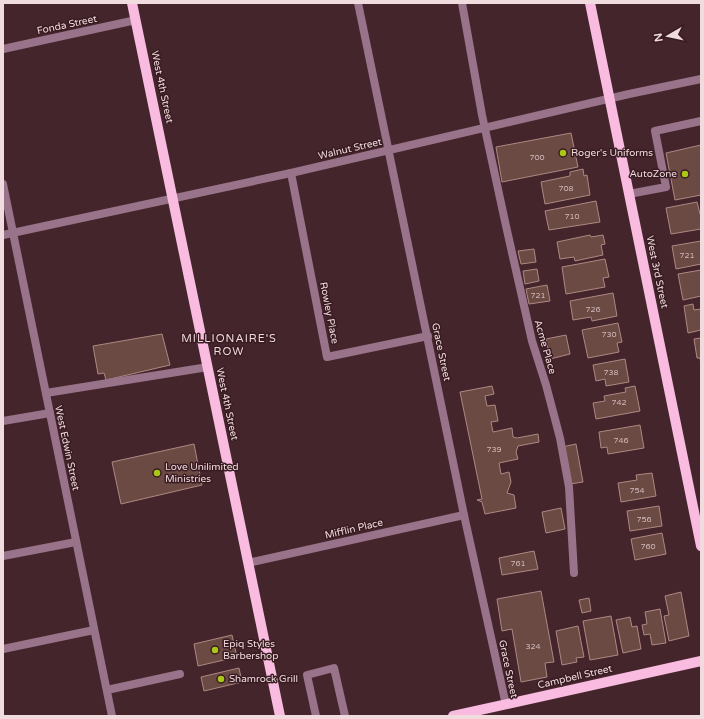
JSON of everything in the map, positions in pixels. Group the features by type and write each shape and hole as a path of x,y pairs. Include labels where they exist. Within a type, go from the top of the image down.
{"main road":[{"name":"West 4th Street","path":"132,3 280,716"},
{"name":"West 3rd Street","path":"590,3 701,546"},
{"name":"Campbell Street","path":"453,716 701,661"}],"street":[{"name":"Grace Street","path":"358,3 464,515 506,705"},
{"name":"Acme Place","path":"462,3 485,128 532,341 546,385 560,438 569,487 574,573"},
{"name":"Fonda Street","path":"3,49 136,20"},
{"name":"Walnut Street","path":"3,235 291,173 701,79"},
{"path":"629,194 666,187 655,131 701,121"},
{"name":"Rowley Place","path":"291,173 327,357 428,336"},
{"name":"West Edwin Street","path":"3,184 112,716"},
{"path":"46,393 208,367"},
{"path":"3,422 50,413"},
{"name":"Mifflin Place","path":"248,563 464,515"},
{"path":"3,556 76,542"},
{"path":"3,649 94,630"},
{"path":"316,716 307,675 334,668 345,716"},
{"path":"107,690 180,674"}],"building":[{"path":"571,133 578,167 502,182 496,147"},
{"name":"AutoZone","path":"701,145 701,195 675,200 666,153"},
{"path":"583,169 584,176 587,175 590,195 545,204 541,182 570,176 570,172"},
{"path":"596,201 600,222 549,230 545,211"},
{"path":"697,202 701,214 701,229 671,234 666,208"},
{"path":"590,235 591,237 603,235 605,244 601,245 603,255 575,261 574,257 560,259 557,242"},
{"path":"701,241 701,264 676,269 672,246"},
{"path":"534,249 536,262 521,264 518,251"},
{"path":"605,259 609,277 603,278 605,287 566,294 562,267"},
{"path":"537,269 539,281 525,284 523,271"},
{"path":"701,270 701,296 683,300 678,274"},
{"path":"547,285 550,301 529,304 526,289"},
{"path":"613,293 617,316 592,321 591,317 573,320 570,301"},
{"path":"693,304 694,310 701,309 701,330 688,333 684,306"},
{"path":"618,323 622,342 617,343 619,352 588,358 582,330"},
{"path":"162,334 170,365 106,380 104,373 98,374 93,346"},
{"path":"566,335 570,354 550,359 546,339"},
{"path":"701,338 701,365 700,358 697,358 694,339"},
{"path":"625,359 629,382 606,386 605,379 596,381 593,365"},
{"path":"492,386 494,394 485,396 487,406 495,405 498,421 491,422 493,432 512,428 513,437 517,438 538,434 539,442 518,446 516,452 518,459 499,463 501,474 509,472 511,482 507,493 514,495 516,508 485,514 482,502 477,500 482,499 460,392"},
{"path":"635,386 640,411 596,419 593,403 605,401 604,396 626,392 625,388"},
{"path":"640,425 644,448 608,454 607,447 601,448 599,432"},
{"name":"Love Unilimited Ministries","path":"194,444 202,485 121,504 112,462"},
{"path":"576,444 583,482 570,484 562,447"},
{"path":"652,473 656,496 621,502 618,483 637,480 636,475"},
{"path":"659,506 662,526 630,531 627,511"},
{"path":"561,508 565,529 546,533 542,512"},
{"path":"662,533 666,554 635,560 631,539"},
{"path":"534,551 538,569 502,575 499,558"},
{"path":"541,591 554,662 545,663 547,677 521,682 512,629 502,631 497,599"},
{"path":"681,592 689,636 669,641 664,616 669,615 665,596"},
{"path":"589,598 591,611 582,613 579,600"},
{"path":"660,609 666,643 652,645 650,634 644,635 642,625 647,624 645,612"},
{"path":"611,616 618,655 590,660 583,621"},
{"path":"630,617 632,627 637,626 641,649 623,653 616,620"},
{"path":"578,626 584,657 576,658 577,662 562,665 556,631"},
{"name":"Epiq Styles Barbershop","path":"232,635 237,657 198,666 194,644"},
{"name":"Shamrock Grill","path":"239,668 242,682 204,691 201,677"}],"place":[{"name":"Roger's Uniforms","path":"563,153"},
{"name":"AutoZone","path":"685,174"},
{"name":"Love Unilimited Ministries","path":"157,473"},
{"name":"Epiq Styles Barbershop","path":"215,650"},
{"name":"Shamrock Grill","path":"221,679"}],"district":[{"name":"MILLIONAIRE'S ROW","path":"229,344"}]}
